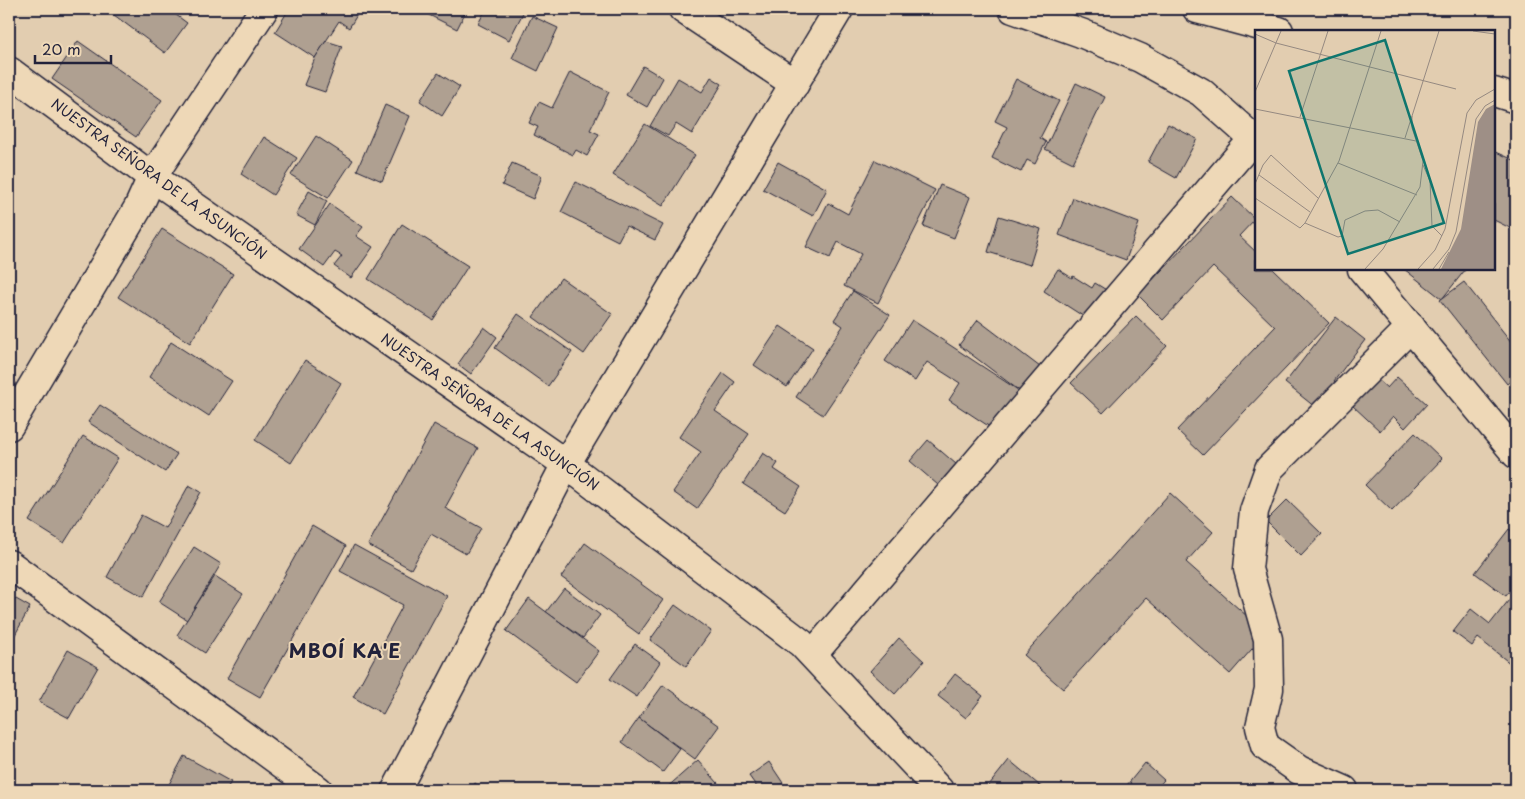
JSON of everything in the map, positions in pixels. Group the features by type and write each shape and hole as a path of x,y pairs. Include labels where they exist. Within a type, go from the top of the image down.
{"street":[{"path":"9,426 138,208 152,177 264,9"},
{"path":"683,9 795,84"},
{"path":"396,790 566,464 839,9"},
{"path":"1021,12 1061,9"},
{"path":"1197,9 1275,30"},
{"path":"813,654 1255,139 1201,92 1140,58 1021,12"},
{"name":"NUESTRA SEÑORA DE LA ASUNCIÓN","path":"9,71 152,177 566,464 802,643 939,790"},
{"path":"1495,92 1516,99"},
{"path":"1363,270 1516,454"},
{"path":"1344,790 1298,770 1265,746 1260,727 1269,689 1268,639 1248,569 1254,511 1269,469 1411,327"},
{"path":"9,564 318,790"}],"building":[{"path":"106,9 168,9 187,23 165,53"},
{"path":"289,9 360,10 349,28 339,21 315,58 275,32"},
{"path":"429,9 467,9 457,29 427,14"},
{"path":"486,9 525,9 509,40 478,24"},
{"path":"532,16 558,28 538,71 512,58"},
{"path":"78,41 162,100 136,137 52,79"},
{"path":"326,41 342,46 325,92 304,85 315,58"},
{"path":"643,66 663,78 647,107 626,95"},
{"path":"570,72 609,92 590,130 599,134 587,156 576,150 573,155 534,135 538,127 529,123 539,102 552,108"},
{"path":"438,73 460,87 442,116 420,101"},
{"path":"711,77 722,84 692,134 676,124 668,136 650,126 678,78 702,92"},
{"path":"1016,79 1059,101 1040,138 1046,142 1035,164 1027,160 1021,172 992,158 1007,127 995,121"},
{"path":"1076,83 1105,97 1073,163 1045,149"},
{"path":"385,105 410,116 382,181 357,170"},
{"path":"645,124 695,155 663,206 613,175"},
{"path":"1168,124 1197,139 1176,178 1148,162"},
{"path":"316,136 353,160 328,198 291,175"},
{"path":"264,137 297,158 273,195 241,174"},
{"path":"1495,151 1516,161 1514,177 1516,178 1516,231 1495,220"},
{"path":"875,160 935,190 878,303 844,286 861,254 838,242 830,258 806,247 828,203 848,214"},
{"path":"778,162 827,189 813,216 763,189"},
{"path":"512,163 542,176 533,199 502,185"},
{"path":"576,182 663,225 655,240 626,226 618,241 561,212"},
{"path":"940,185 970,197 954,238 923,226"},
{"path":"309,191 327,201 315,225 296,215"},
{"path":"1232,197 1255,219 1239,236 1255,251 1255,270 1274,270 1329,323 1203,455 1177,430 1275,327 1213,267 1163,320 1138,295"},
{"path":"1073,198 1139,223 1126,260 1059,235"},
{"path":"330,204 363,227 356,236 373,247 351,278 334,266 342,256 335,252 324,267 299,249"},
{"path":"999,216 1041,229 1030,265 988,252"},
{"path":"402,224 468,266 433,320 368,279"},
{"path":"162,229 233,274 190,343 118,297"},
{"path":"1058,269 1092,288 1095,283 1108,291 1089,320 1044,291"},
{"path":"1405,270 1465,270 1442,299"},
{"path":"561,278 612,314 584,354 533,317"},
{"path":"1464,282 1516,348 1516,376 1507,384 1440,300"},
{"path":"853,291 890,315 823,415 796,397 843,326 834,320"},
{"path":"518,314 572,352 548,386 495,348"},
{"path":"1136,316 1167,346 1103,413 1071,383"},
{"path":"1336,317 1365,340 1334,381 1340,386 1320,411 1285,383"},
{"path":"912,320 1021,392 996,431 949,400 960,383 927,362 915,381 885,361"},
{"path":"978,320 1040,367 1021,392 959,345"},
{"path":"780,326 813,348 787,387 754,365"},
{"path":"484,327 497,337 471,374 458,364"},
{"path":"171,342 232,381 209,416 149,377"},
{"path":"305,360 341,383 291,463 255,440"},
{"path":"723,373 735,382 715,411 749,434 697,509 673,492 701,452 679,437"},
{"path":"1397,377 1427,404 1405,428 1393,416 1380,431 1353,406 1377,379 1387,388"},
{"path":"100,405 177,454 165,472 88,422"},
{"path":"434,424 478,448 445,508 481,528 466,554 431,534 411,569 368,545"},
{"path":"1415,433 1442,459 1392,511 1365,485"},
{"path":"83,436 118,458 64,543 29,521"},
{"path":"928,440 956,464 938,485 910,461"},
{"path":"763,453 778,463 774,469 801,487 785,511 743,484"},
{"path":"189,485 201,492 143,597 107,577 141,515 165,528"},
{"path":"1170,493 1213,532 1186,562 1266,633 1230,674 1146,598 1063,689 1024,655"},
{"path":"1287,500 1322,534 1301,556 1266,521"},
{"path":"312,526 346,546 260,697 227,678"},
{"path":"1509,529 1516,534 1516,583 1506,596 1475,573"},
{"path":"585,543 663,600 639,634 561,577"},
{"path":"354,545 447,596 383,714 353,697 403,605 340,571"},
{"path":"194,547 221,564 187,620 159,602"},
{"path":"215,576 243,594 205,653 177,635"},
{"path":"564,588 600,615 583,638 546,612"},
{"path":"1516,591 1516,668 1478,638 1472,646 1453,632 1471,609 1490,624"},
{"path":"9,595 30,607 9,646"},
{"path":"529,599 599,651 576,682 506,631"},
{"path":"675,605 711,631 686,666 650,640"},
{"path":"899,638 924,661 895,694 870,671"},
{"path":"635,644 660,662 637,697 610,679"},
{"path":"68,650 98,667 69,718 39,702"},
{"path":"955,674 983,696 966,718 938,696"},
{"path":"663,685 719,726 695,759 639,718"},
{"path":"639,718 680,749 663,772 622,742"},
{"path":"184,756 231,782 226,790 166,790"},
{"path":"698,760 724,790 664,790"},
{"path":"1009,760 1039,785 1035,790 985,790"},
{"path":"769,762 783,783 772,790 759,790 749,776"},
{"path":"1145,763 1164,780 1155,790 1123,790"},
{"path":"475,783 484,790 470,790"},
{"path":"1039,785 1045,790 1035,790"}],"district":[{"name":"MBOÍ KA'E","path":"345,651"}]}
